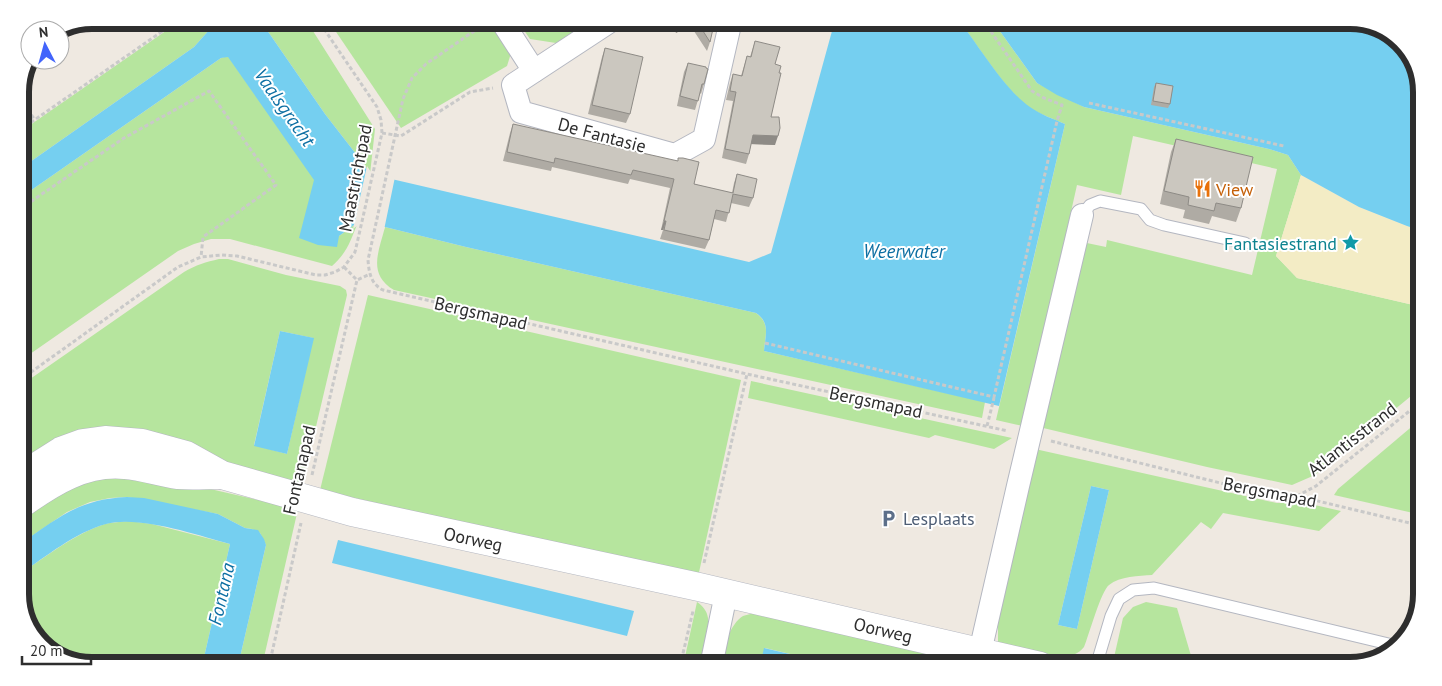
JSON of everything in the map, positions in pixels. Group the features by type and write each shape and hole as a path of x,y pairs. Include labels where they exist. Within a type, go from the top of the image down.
{"street":[{"path":"497,29 534,70"},
{"path":"513,85 598,29"},
{"name":"De Fantasie","path":"513,85 521,112 675,155 704,139 729,29"},
{"path":"980,652 1082,215"},
{"name":"Oorweg","path":"29,471 61,451 83,443 105,440 142,443 186,455 222,475 352,512 1001,657"},
{"name":"Oorweg","path":"29,498 52,483 76,472 98,466 125,465 179,475 222,475"},
{"path":"713,657 726,594"}],"lane":[{"path":"1082,215 1090,205 1100,201 1141,209 1150,220 1164,225 1245,244"},
{"path":"1099,657 1111,616 1119,599 1133,590 1154,588 1389,644"}],"path":[{"path":"29,124 165,29"},
{"name":"Maastrichtpad","path":"324,29 377,107 381,120 382,133 355,252 344,267"},
{"path":"29,374 178,267 201,257 237,256 316,275 335,272 344,267 357,280 370,274 368,260 371,242 403,99 412,78 426,64 482,29"},
{"path":"987,426 1062,105 1032,91 989,29"},
{"path":"382,133 402,136 470,92 513,85"},
{"path":"29,203 124,138 209,91 276,185 203,237 201,257"},
{"path":"1089,104 1284,146"},
{"path":"29,112 35,120"},
{"name":"Bergsmapad","path":"370,274 376,287 383,290 747,374 987,426 1273,496 1287,498 1297,496 1413,524"},
{"name":"Fontanapad","path":"271,657 357,280"},
{"path":"765,343 994,397"},
{"path":"682,657 747,374"},
{"name":"Atlantisstrand","path":"1297,496 1316,486 1413,408"}],"green space":[{"path":"169,29 210,29 194,47 29,163 29,126"},
{"path":"266,29 312,29 375,129 370,174 325,114"},
{"path":"334,29 500,29 513,47 507,66 401,128"},
{"path":"523,29 579,29 556,43 530,39"},
{"path":"965,29 998,29 1037,83 1084,107 1288,155 1301,175 1276,256 1297,278 1413,305 1413,394 1315,475 1292,485 1039,427 1082,242 1106,247 1107,240 1252,275 1277,169 1133,136 1121,195 1077,185 1023,426 996,420 1065,124 1030,108 1011,90"},
{"path":"228,56 315,180 300,238 339,236 358,222 345,251 332,266 230,239 211,239 194,244 178,251 29,355 29,192 221,58"},
{"path":"385,227 756,313 764,321 766,330 764,351 985,402 982,418 394,290 380,277 377,262"},
{"path":"219,259 228,259 286,275 340,286 346,290 347,295 302,486 29,470 29,380 184,272","holes":["280,331 313,338 287,454 254,445"]},
{"path":"368,295 741,380 698,577 320,490"},
{"path":"751,381 1012,438 994,449 935,435 929,438 748,398"},
{"path":"1413,426 1413,513 1334,495 1338,489"},
{"path":"1035,449 1277,503 1306,503 1341,511 1319,531 1223,513 1211,529 1201,522 1152,575 1124,578 1109,585 1099,604 1084,647 1072,655 1063,657 998,643 998,615","holes":["1091,486 1109,490 1077,629 1058,625"]},
{"path":"145,474 298,509 264,657 240,657 266,545 260,533 245,528 218,514 127,497 90,502 67,512 29,538 29,507 82,478"},
{"path":"129,521 152,524 230,544 204,657 79,656 60,649 42,633 35,622 30,607 29,568 82,534 114,522"},
{"path":"697,602 707,615 708,629 701,657 685,657"},
{"path":"1146,602 1177,608 1191,657 1114,657 1123,618 1133,607"},
{"path":"754,613 946,657 803,657 765,648 762,657 720,657 730,631 743,616"}],"sand":[{"name":"Fantasiestrand","path":"1301,175 1359,207 1413,228 1413,305 1297,278 1276,256"}],"water":[{"name":"Weerwater","path":"210,29 266,29 325,114 370,174 749,262 771,253 832,29 965,29 1011,90 1030,107 1065,124 999,406 764,351 765,325 761,317 756,313 358,222 339,236 337,247 318,245 299,238 314,180 228,57 221,58 29,192 29,163 194,47"},
{"path":"998,29 1350,29 1363,30 1382,37 1395,47 1403,57 1412,79 1413,228 1359,207 1301,175 1288,155 1084,107 1057,95 1037,83"},
{"path":"280,331 314,338 287,454 254,446"},
{"path":"1091,486 1109,490 1077,629 1058,625"},
{"name":"Fontana","path":"144,498 218,514 245,528 258,530 266,545 240,657 204,657 230,544 168,527 135,522 119,522 106,524 83,533 29,568 29,538 58,518 82,506 110,499"},
{"path":"338,540 634,611 627,636 332,563"},
{"path":"764,648 802,657 762,657"}],"pier":[{"path":"367,166 371,172 395,177 384,230 358,225 353,229"}],"building":[{"path":"702,29 713,29 710,42"},
{"path":"755,41 780,47 775,64 781,66 779,73 781,73 771,117 779,117 780,128 778,136 753,135 749,154 725,149 736,92 730,91 733,74 742,76 747,56 751,57"},
{"path":"605,48 643,57 630,114 592,105"},
{"path":"688,63 708,69 698,101 680,96"},
{"path":"1156,83 1173,86 1170,104 1153,101"},
{"path":"513,124 678,161 678,158 683,158 699,162 694,184 733,193 737,174 757,179 753,198 733,194 729,213 716,210 709,240 664,230 666,221 664,221 674,179 633,170 631,175 555,158 554,163 507,152"},
{"path":"1176,139 1253,157 1241,208 1216,203 1214,211 1188,205 1189,197 1164,191"}],"place":[{"name":"View","path":"1202,189"},
{"name":"Fantasiestrand","path":"1351,243"},
{"name":"Lesplaats","path":"889,518"}],"water label":[{"name":"Vaalsgracht","path":"285,107"}]}
